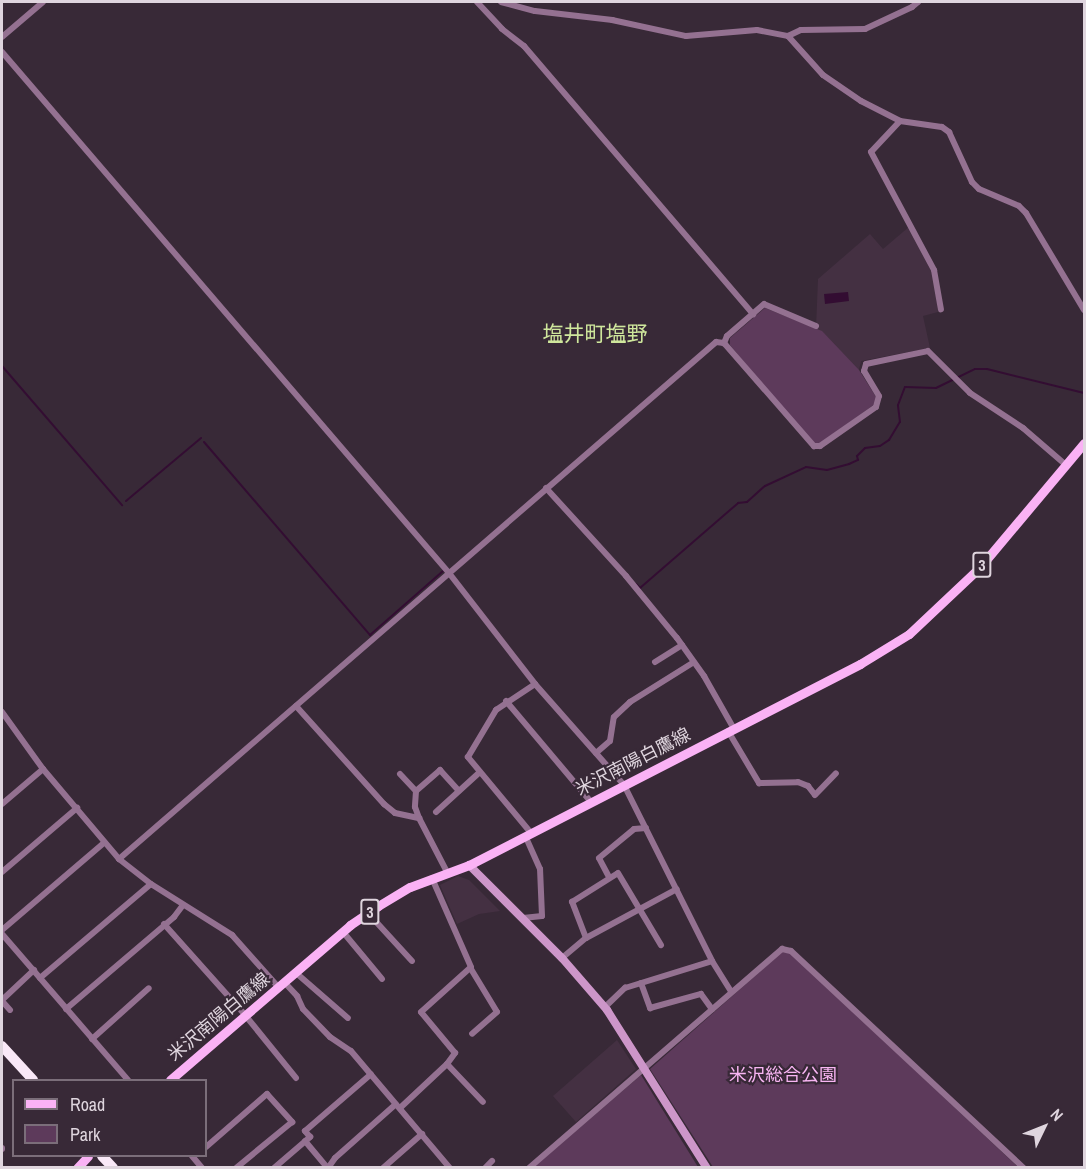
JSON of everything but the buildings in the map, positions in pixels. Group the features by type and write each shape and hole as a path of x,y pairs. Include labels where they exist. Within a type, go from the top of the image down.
{"highway":[{"path":"2,1046 32,1079"}],"main road":[{"name":"米沢南陽白鷹線","path":"172,1079 343,932 368,913 410,887 469,865 860,664 909,634 980,567 1084,443"}],"street":[{"path":"2,37 43,2"},
{"path":"477,2 502,29 524,46 753,314"},
{"path":"501,2 535,11 604,19 686,36 758,30 788,36 834,84 900,121 942,127 950,132 972,182 979,189 1019,206 1026,213 1084,310"},
{"path":"788,36 801,30 865,29 918,2"},
{"path":"2,52 449,573 535,684 624,785 712,962 731,992"},
{"path":"900,121 871,153 934,270 941,309"},
{"path":"724,343 727,336 764,304 816,326"},
{"path":"119,859 716,342 724,343 814,446 820,446 876,407 879,396 864,371 866,364 927,351 970,393 1023,428 1066,465"},
{"path":"546,488 626,576 682,645 694,662 759,783 804,783 815,795 836,772"},
{"path":"655,662 682,645"},
{"path":"596,753 610,741 614,717 630,702 694,662"},
{"path":"523,918 542,916 540,869 528,835 468,758 496,710 506,701 535,684"},
{"path":"506,701 591,802"},
{"path":"296,706 384,804 395,813 419,818"},
{"path":"2,712 43,769 119,859 151,884 232,935 282,986 297,996 303,1010 330,1037 351,1051 450,1167"},
{"path":"2,804 43,769"},
{"path":"447,872 419,818 415,807 416,791 440,770 459,791"},
{"path":"436,812 480,772"},
{"path":"400,774 416,791"},
{"path":"2,872 77,808"},
{"path":"609,877 598,858 634,829 646,828"},
{"path":"105,842 2,932 127,1079"},
{"path":"469,865 562,958 605,1007 707,1167"},
{"path":"586,938 572,902 618,873 661,945"},
{"path":"432,879 471,969 497,1012 472,1034"},
{"path":"40,978 151,884"},
{"path":"562,958 586,938 677,890"},
{"path":"66,1009 183,905"},
{"path":"368,913 412,961"},
{"path":"164,924 296,1078"},
{"path":"343,932 382,979"},
{"path":"529,1167 782,949 791,951 1024,1167"},
{"path":"605,1007 625,988 712,962"},
{"path":"305,1141 331,1166 447,1064 454,1053 421,1012 471,969"},
{"path":"10,1010 2,1001 34,970"},
{"path":"295,972 348,1018"},
{"path":"641,983 650,1008 701,994 712,1009"},
{"path":"92,1039 150,988"},
{"path":"447,1064 483,1102"},
{"path":"274,1167 310,1137 305,1131 371,1074"},
{"path":"207,1146 267,1094 292,1122 236,1167"},
{"path":"383,1167 422,1134"},
{"path":"485,1167 492,1161"}],"shaded area":[{"path":"910,226 933,271 938,312 923,316 930,348 861,361 859,370 876,397 730,338 765,308 816,328 818,279 870,234 883,249"},
{"path":"848,292 849,301 825,304 824,294"},
{"path":"458,876 469,880 500,911 479,914 457,924 440,885"},
{"path":"617,1040 636,1069 576,1122 553,1096"}],"green space":[{"path":"765,308 822,331 859,370 876,397 875,404 819,444 812,443 730,345 730,338"},
{"name":"米沢総合公園","path":"782,952 790,953 1018,1167 713,1167 650,1069"},
{"path":"641,1075 698,1167 533,1168"}],"waterway":[{"path":"2,366 122,505"},
{"path":"636,584 640,588 738,503 747,502 765,486 806,467 827,470 849,464 858,460 857,456 865,448 880,446 889,440 900,422 898,405 905,387 936,388 975,369 987,369 1084,393"},
{"path":"126,501 201,438"},
{"path":"204,442 370,635 443,571"}],"district":[{"name":"塩井町塩野","path":"595,334"}]}
